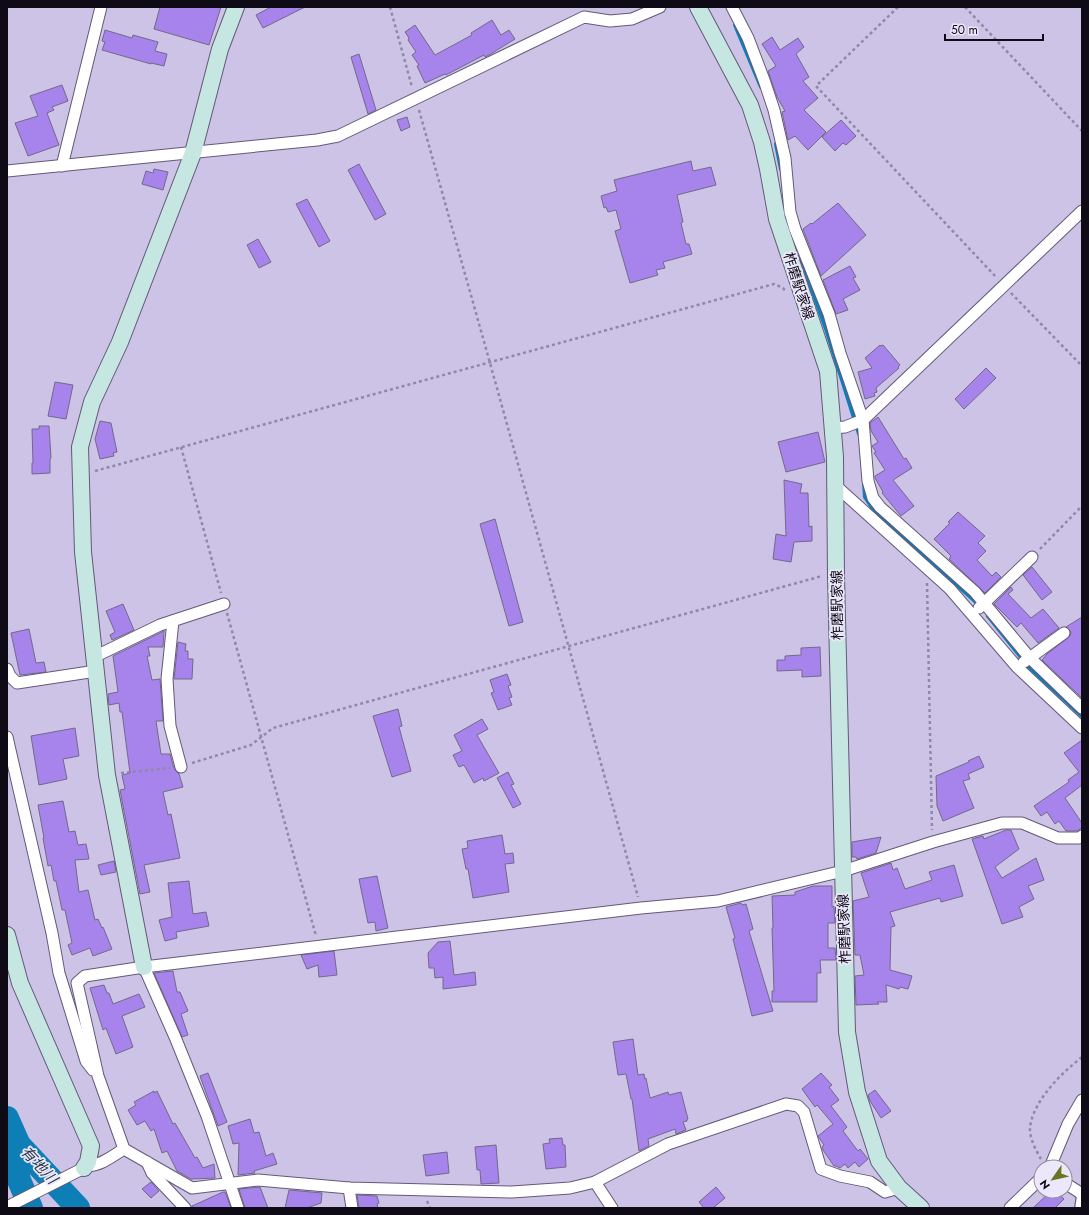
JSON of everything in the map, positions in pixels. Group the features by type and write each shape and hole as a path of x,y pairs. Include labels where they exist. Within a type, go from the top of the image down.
{"main road":[{"path":"144,967 107,775 83,552 80,447 92,402 120,342 193,153 220,49 236,7"},
{"name":"柞磨駅家線","path":"698,7 750,105 762,142 777,219 828,371 839,428 835,457 836,576 847,1032 857,1092 879,1160 899,1188 921,1208"},
{"path":"7,935 20,983 91,1146 85,1166"}],"street":[{"path":"62,166 101,7"},
{"path":"7,171 317,140 338,136 584,17 610,21 632,20 660,7"},
{"path":"732,7 748,38 774,110 785,158 790,212 795,229 829,314 840,353 863,420 868,481 873,498 880,507 975,592 1029,657 1082,708"},
{"path":"839,428 863,420 1082,211"},
{"path":"835,485 950,589 1017,667 1082,728"},
{"path":"972,614 1032,556"},
{"path":"7,669 10,676 17,683 95,664 160,625 224,604"},
{"path":"173,621 167,679 170,726 181,767"},
{"path":"1017,667 1064,633"},
{"path":"7,737 52,932 59,973 86,1061 98,1076"},
{"path":"899,1188 885,1192 870,1182 840,1176 821,1169 804,1112 798,1106 786,1104 668,1144 595,1182 570,1188 512,1192 349,1188 258,1180 192,1188 124,1148 98,1076 76,983 85,976 144,967 641,908 718,901 843,871 933,842 1002,823 1022,823 1058,838 1079,838 1082,836"},
{"path":"144,967 175,1036 207,1116 238,1208"},
{"path":"1049,1159 1082,1100"},
{"path":"7,1207 85,1166 91,1166 104,1161 124,1148"},
{"path":"147,1162 152,1173 185,1208"},
{"path":"595,1182 612,1208"},
{"path":"1010,1208 1033,1186"},
{"path":"349,1188 352,1208"}],"lane":[{"path":"1078,1208 1081,1194"}],"path":[{"path":"390,7 641,908"},
{"path":"898,7 816,86 1004,286 1082,366"},
{"path":"965,7 1082,131"},
{"path":"80,475 774,284 783,288 787,293"},
{"path":"182,447 318,946"},
{"path":"1032,556 1082,506"},
{"path":"931,572 926,579 933,842"},
{"path":"107,775 181,767 251,745 273,728 823,576 836,576"},
{"path":"1042,1159 1035,1149 1030,1127 1035,1109 1050,1087 1072,1064 1082,1057"}],"building":[{"path":"160,7 221,7 209,45 154,29"},
{"path":"271,7 305,7 263,28 256,15"},
{"path":"492,20 501,35 509,30 515,39 485,57 484,55 446,75 445,74 425,83 417,66 419,65 412,55 416,52 408,40 409,38 405,32 415,25 435,55 472,35 471,33"},
{"path":"105,30 132,38 133,35 158,42 155,51 167,54 164,66 151,64 102,50 105,42 102,41"},
{"path":"772,37 780,50 798,38 804,47 796,54 809,77 803,81 818,98 804,110 826,132 808,150 795,136 788,140 782,112 785,111 777,97 768,71 776,66 762,44"},
{"path":"359,54 376,110 368,114 351,57"},
{"path":"62,85 68,101 52,107 54,110 47,113 59,145 28,156 15,123 38,116 30,96"},
{"path":"407,117 410,127 401,131 397,120"},
{"path":"841,120 856,136 846,145 843,143 835,151 822,137"},
{"path":"691,161 693,171 711,167 716,185 677,195 686,244 689,244 692,254 663,262 665,268 656,270 658,275 630,283 615,231 621,229 616,210 608,212 606,207 604,208 601,196 617,191 614,180"},
{"path":"359,164 386,214 375,220 348,170"},
{"path":"154,169 168,172 163,190 142,184 146,171 153,173"},
{"path":"307,199 330,241 319,247 296,204"},
{"path":"838,203 866,235 821,276 803,229 811,223 812,224"},
{"path":"258,239 271,262 259,268 247,245"},
{"path":"850,266 856,277 853,278 860,290 843,299 848,310 836,314 823,280"},
{"path":"880,345 883,345 900,365 898,367 899,368 876,388 877,392 874,393 875,396 865,399 858,372 872,368 865,358"},
{"path":"986,368 996,378 964,409 955,399"},
{"path":"55,382 73,385 66,419 48,416"},
{"path":"878,417 904,459 906,458 912,468 893,480 914,506 901,516 882,493 883,492 875,478 875,476 885,470 874,453 876,452 872,446 878,442 871,431 870,423"},
{"path":"100,421 111,423 117,452 113,453 114,456 100,459 95,439"},
{"path":"39,426 49,426 51,458 50,473 32,474 32,429 39,429"},
{"path":"818,432 825,462 786,472 778,442"},
{"path":"784,480 802,484 800,493 808,493 809,527 812,526 812,541 794,542 791,562 773,559 776,534 786,536"},
{"path":"958,512 985,536 978,543 986,551 977,560 992,576 996,572 1001,577 985,593 949,559 951,556 934,539 950,523 948,522"},
{"path":"495,519 523,622 509,626 480,524"},
{"path":"1032,567 1052,592 1042,600 1023,575"},
{"path":"1011,587 1013,590 1008,594 1031,618 1043,609 1059,628 1038,643 1021,623 1017,627 994,604"},
{"path":"123,604 134,630 112,640 110,635 115,632 106,611"},
{"path":"1082,617 1082,698 1042,660 1047,654 1070,636 1071,632 1066,627"},
{"path":"29,629 36,663 44,662 46,672 20,675 11,633"},
{"path":"164,631 163,647 148,647 150,656 147,656 152,680 160,679 163,721 156,721 161,754 170,754 174,769 179,774 183,787 163,792 168,815 171,814 180,858 144,865 150,892 140,894 120,790 125,789 122,775 130,773 122,712 120,712 119,703 109,705 108,694 118,692 113,656"},
{"path":"178,642 186,644 185,651 188,651 188,659 193,659 192,679 174,679"},
{"path":"820,647 821,676 802,677 802,670 777,671 777,660 785,660 785,656 801,655 801,648"},
{"path":"507,674 511,685 508,686 512,697 509,698 512,705 498,710 491,693 494,692 490,680"},
{"path":"398,709 402,726 399,727 411,771 392,777 373,716"},
{"path":"482,719 488,729 477,735 499,773 484,781 483,778 474,783 464,765 459,767 453,755 462,751 454,735"},
{"path":"75,728 79,756 63,759 67,779 39,785 31,736"},
{"path":"1082,740 1082,785 1065,798 1082,823 1082,828 1076,831 1066,831 1059,821 1055,824 1047,812 1041,816 1034,806 1069,782 1068,780 1079,772 1064,753"},
{"path":"979,756 984,767 968,774 970,779 963,781 974,808 943,821 937,806 936,776 969,762 968,761"},
{"path":"508,772 514,784 511,785 521,804 513,808 497,778"},
{"path":"63,801 69,832 75,831 78,845 86,844 89,859 75,860 79,892 88,890 95,920 98,919 102,928 103,927 112,949 93,956 90,948 72,955 68,945 72,943 65,910 62,910 51,865 48,866 38,805"},
{"path":"1006,830 1011,830 1019,849 995,867 1002,878 1036,858 1044,880 1028,886 1034,899 1019,907 1023,917 1002,924 972,839 983,836 984,839"},
{"path":"502,835 505,854 513,853 514,863 505,864 509,892 473,898 468,869 466,869 462,849 468,848 467,841"},
{"path":"881,837 876,853 857,859 856,857 852,857 852,842"},
{"path":"114,861 116,872 101,875 98,865"},
{"path":"891,863 893,870 897,868 905,889 932,880 929,872 954,865 963,896 941,902 940,898 890,912 895,926 891,927 890,970 912,976 908,989 900,987 899,989 886,985 887,1002 877,1002 879,1004 856,1005 855,976 864,975 860,955 855,955 853,901 869,897 861,873"},
{"path":"377,876 388,928 376,931 375,922 368,923 359,879"},
{"path":"189,881 193,914 206,912 209,926 176,932 177,938 165,941 159,920 172,917 168,883"},
{"path":"813,886 832,886 832,907 834,906 835,923 828,923 828,948 835,948 836,960 820,960 821,973 817,973 817,1002 772,1002 772,991 774,991 772,896 795,895 795,892"},
{"path":"741,903 742,905 746,904 753,929 749,931 773,1011 752,1016 733,939 735,938 726,907"},
{"path":"450,941 454,975 475,972 476,985 443,989 443,977 435,978 434,968 429,968 428,953 438,942"},
{"path":"334,951 337,975 319,977 318,965 307,969 301,955"},
{"path":"173,971 177,992 180,992 188,1011 181,1014 188,1035 182,1037 154,973"},
{"path":"104,985 113,1004 139,994 145,1007 122,1016 133,1047 116,1054 106,1028 103,1030 90,988"},
{"path":"633,1039 638,1075 644,1074 650,1098 668,1092 669,1095 681,1092 688,1119 687,1121 683,1122 686,1130 676,1134 675,1129 648,1139 649,1146 639,1151 632,1099 626,1074 618,1075 613,1042"},
{"path":"208,1073 227,1122 218,1126 200,1076"},
{"path":"821,1073 832,1085 829,1087 839,1100 831,1106 847,1127 843,1131 858,1151 860,1149 868,1159 859,1167 855,1162 848,1168 845,1164 840,1168 834,1166 823,1150 822,1147 824,1145 818,1136 833,1124 817,1105 815,1107 802,1089"},
{"path":"875,1090 891,1111 881,1118 870,1101 868,1095"},
{"path":"154,1091 154,1093 157,1091 173,1124 175,1123 195,1158 197,1157 203,1168 214,1164 215,1178 191,1179 177,1171 167,1151 162,1153 154,1129 151,1131 145,1121 137,1125 128,1110 136,1105 134,1102"},
{"path":"250,1119 254,1133 259,1132 266,1156 273,1153 277,1164 254,1171 255,1173 238,1175 239,1143 233,1144 228,1126"},
{"path":"562,1138 563,1145 565,1145 566,1167 546,1169 543,1144 550,1143 549,1139"},
{"path":"496,1145 499,1183 481,1184 480,1170 477,1170 475,1147"},
{"path":"447,1152 449,1173 426,1176 423,1155"},
{"path":"151,1182 159,1191 151,1198 142,1189"},
{"path":"260,1187 268,1208 245,1208 239,1189"},
{"path":"716,1187 725,1198 713,1208 704,1208 699,1202"},
{"path":"289,1190 322,1193 321,1203 307,1208 285,1208"},
{"path":"225,1192 231,1208 192,1208 192,1206"},
{"path":"357,1195 377,1196 379,1203 377,1204 378,1208 359,1208"},
{"path":"1043,1199 1064,1199 1055,1208 1033,1208"}],"waterway":[{"path":"735,25 761,87"},
{"path":"776,144 781,169"},
{"path":"784,201 784,213 788,222"},
{"path":"797,247 826,329 859,434"},
{"path":"864,483 865,497 873,509 977,603"},
{"path":"988,616 1028,666 1082,716"},
{"name":"有地川","path":"7,1118 19,1145 78,1208"},
{"path":"19,1145 18,1178 31,1208"}]}
